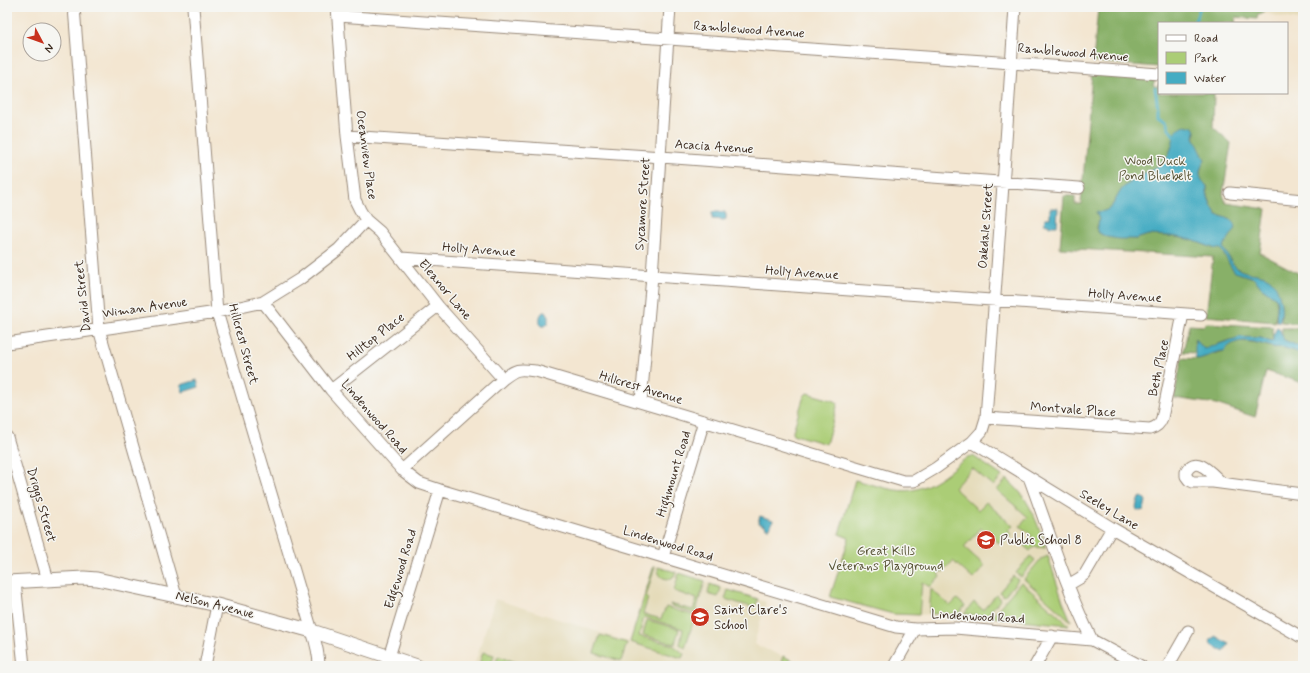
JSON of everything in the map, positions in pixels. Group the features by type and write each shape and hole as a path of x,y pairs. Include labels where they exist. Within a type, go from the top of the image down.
{"street":[{"name":"David Street","path":"74,7 99,329 176,596"},
{"name":"Hillcrest Street","path":"193,7 218,312 319,653 319,666"},
{"name":"Sycamore Street","path":"641,402 652,276 670,7"},
{"name":"Oakdale Street","path":"972,442 982,431 986,418 1004,182 1015,7"},
{"name":"Ramblewood Avenue","path":"337,11 668,39 1158,74"},
{"name":"Oceanview Place","path":"263,302 300,279 333,253 366,220 355,200 347,136 337,11"},
{"name":"Acacia Avenue","path":"347,136 660,157 1078,188"},
{"path":"1230,193 1303,200"},
{"name":"Eleanor Lane","path":"366,220 380,232 438,306 503,379"},
{"name":"Holly Avenue","path":"401,258 1201,315"},
{"name":"Wiman Avenue","path":"7,343 218,312 263,302"},
{"name":"Lindenwood Road","path":"263,302 332,390 402,470 419,483 896,627 914,629 955,628 1092,640 1141,666"},
{"name":"Hilltop Place","path":"332,390 438,306"},
{"name":"Beth Place","path":"1158,426 1162,418 1183,314"},
{"name":"Hillcrest Avenue","path":"402,470 503,379 512,372 521,369 536,371 904,481 914,481 972,442"},
{"name":"Montvale Place","path":"986,418 1150,429 1158,426"},
{"name":"Highmount Road","path":"663,557 704,421"},
{"name":"Driggs Street","path":"7,437 48,580"},
{"name":"Seeley Lane","path":"972,442 1112,528 1303,638"},
{"path":"1029,477 1068,585 1092,640"},
{"path":"1222,483 1303,494"},
{"name":"Edgewood Road","path":"389,657 440,490"},
{"path":"1068,585 1085,574 1112,528"},
{"name":"Nelson Avenue","path":"11,582 97,579 217,605 312,630 417,666"},
{"path":"11,582 24,666"},
{"path":"205,666 217,605"},
{"path":"894,666 914,629"},
{"path":"1168,666 1188,631"},
{"path":"1035,666 1052,636"}],"shaded area":[{"path":"1264,7 1303,7 1303,21 1263,13"},
{"name":"Public School 8","path":"973,456 1007,479 1025,500 1033,515 1045,545 1063,602 1071,621 1069,625 964,614 943,613 919,615 934,484"},
{"name":"Saint Clare's School","path":"654,565 766,602 754,644 804,666 474,666 495,599 630,642"}],"green space":[{"path":"1074,7 1264,7 1263,13 1258,14 1257,19 1236,17 1235,22 1158,22 1158,67 1093,62 1098,8"},
{"path":"1092,73 1155,80 1153,85 1157,87 1158,86 1158,94 1214,94 1213,127 1231,143 1223,194 1226,203 1266,209 1260,253 1298,273 1300,305 1303,305 1303,324 1281,322 1281,302 1277,289 1269,279 1237,268 1223,247 1233,222 1228,218 1217,215 1211,205 1207,186 1200,177 1201,162 1195,139 1195,131 1172,146 1168,156 1155,168 1123,188 1109,210 1102,212 1097,227 1097,232 1107,237 1136,239 1148,235 1170,236 1189,239 1216,249 1221,248 1231,267 1241,274 1254,278 1261,287 1276,298 1277,306 1275,322 1206,316 1213,257 1060,248 1064,196 1075,196 1075,204 1081,204"},
{"path":"1205,323 1273,327 1273,341 1271,342 1261,338 1230,340 1204,349 1196,340 1194,340 1196,349 1195,353 1183,352 1189,325 1204,326"},
{"path":"1282,328 1303,328 1303,348 1284,340 1282,338"},
{"path":"1242,341 1259,343 1275,348 1281,347 1303,353 1303,383 1266,371 1255,417 1216,404 1174,398 1182,358 1197,359 1224,351 1235,342"},
{"path":"807,393 838,403 826,444 792,434 804,396"},
{"name":"Great Kills Veterans Playground","path":"969,456 971,458 973,456 1002,476 993,486 972,468 954,488 978,510 986,502 1013,526 1008,531 1012,534 1003,544 1001,542 999,543 981,528 964,547 985,566 973,579 953,561 943,572 941,571 938,574 940,576 930,587 922,582 919,615 893,614 830,597 849,538 839,534 855,480 895,490 906,491 916,489 935,481"},
{"path":"1007,479 1017,489 1030,507 1046,548 1034,547 1030,551 1024,546 1032,536 1020,526 1028,517 997,490"},
{"path":"1030,556 1035,560 1021,577 1016,573"},
{"path":"1048,556 1063,602 1071,621 1024,579 1041,559"},
{"path":"654,565 655,566 646,597 648,598 643,614 661,619 666,607 695,616 685,648 680,644 683,629 644,617 639,636 673,645 684,654 682,658 630,642"},
{"path":"658,567 676,572 670,579 664,578 659,574"},
{"path":"679,573 705,581 695,614 671,606 670,604 693,610 697,599 674,591"},
{"path":"1013,576 1018,580 1004,596 999,592"},
{"path":"1021,582 1069,625 991,617"},
{"path":"710,584 721,588 718,597 708,594"},
{"path":"931,589 950,606 957,599 965,606 958,614 929,614"},
{"path":"728,590 758,599 755,608 725,599"},
{"path":"996,595 1001,599 986,616 964,614 974,602 983,610"},
{"path":"647,620 679,629 675,644 643,635"},
{"path":"600,635 627,643 621,661 594,653"},
{"path":"483,652 494,655 491,666 479,665"},
{"path":"498,656 525,665 525,666 495,666"},
{"path":"783,656 804,666 780,666"}],"water":[{"path":"1185,125 1193,127 1195,131 1194,137 1205,160 1200,174 1202,180 1207,186 1207,193 1211,205 1217,215 1231,220 1236,228 1223,247 1237,268 1267,277 1275,285 1281,304 1281,317 1279,322 1277,322 1276,298 1261,287 1254,278 1235,272 1221,249 1216,249 1189,239 1170,236 1148,235 1136,239 1119,239 1107,237 1097,232 1099,219 1096,212 1107,210 1111,207 1124,187 1163,162 1169,154 1177,130"},
{"path":"1050,208 1058,208 1057,226 1049,226 1049,224 1044,224 1045,218 1050,218"},
{"path":"712,212 725,212 726,219 712,219"},
{"path":"543,312 546,312 548,316 548,324 541,326 540,319"},
{"path":"1277,327 1279,328 1284,340 1303,348 1303,353 1253,342 1241,341 1229,346 1224,351 1197,359 1195,357 1195,339 1204,349 1240,337 1261,338 1271,342 1273,341 1273,336"},
{"path":"197,380 199,387 183,392 181,385"},
{"path":"1141,497 1146,501 1144,510 1140,511 1137,510 1136,507 1138,500"},
{"path":"760,516 773,520 770,528 766,528 765,525 758,523"},
{"path":"1215,636 1229,644 1224,652 1210,644 1212,638"}],"waterway":[{"path":"1194,22 1200,7"},
{"path":"1155,88 1158,115 1166,120 1169,129 1175,137"}],"place":[{"name":"Public School 8","path":"986,540"},
{"name":"Saint Clare's School","path":"700,617"}],"park label":[{"name":"Wood Duck Pond Bluebelt","path":"1155,168"}]}
